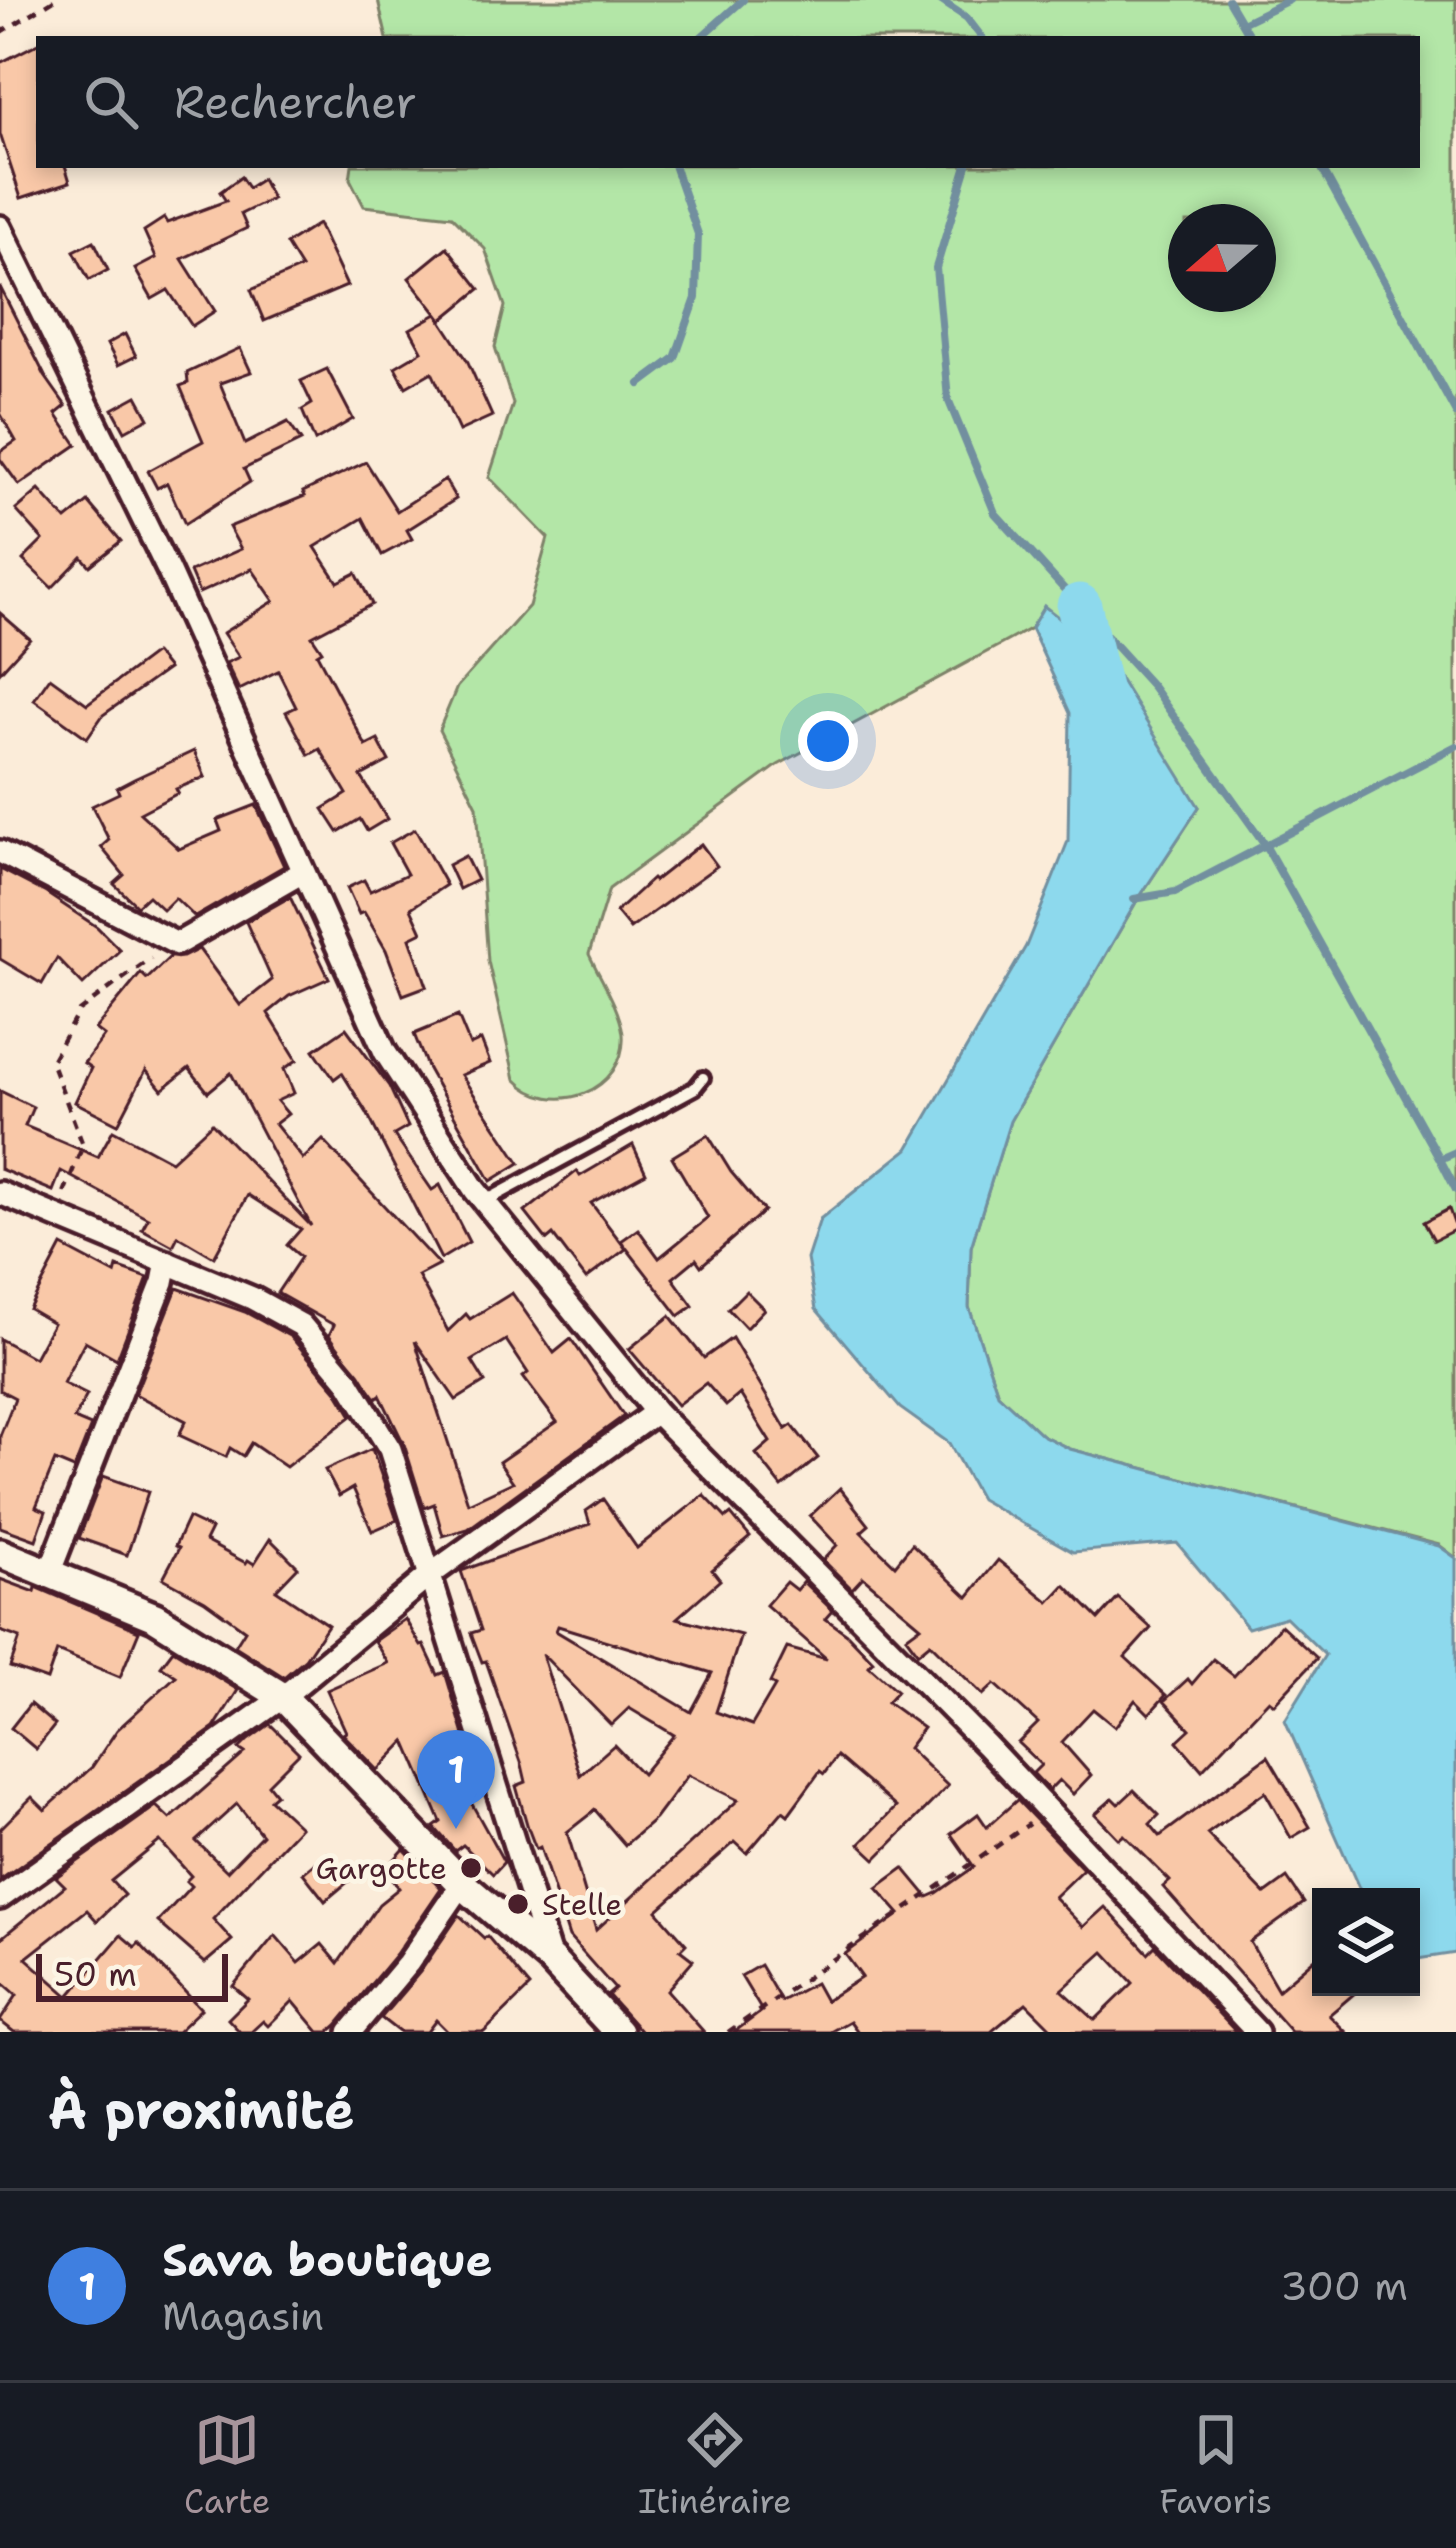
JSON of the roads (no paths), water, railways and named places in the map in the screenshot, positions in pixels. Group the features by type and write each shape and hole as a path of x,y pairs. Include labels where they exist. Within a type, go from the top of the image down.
{"street":[{"path":"0,227 168,570 385,1052 484,1202 656,1412 1048,1810 1257,2032"},
{"path":"0,852 177,944 303,872"},
{"path":"0,1193 167,1262 301,1325 349,1382 390,1449 551,1960"},
{"path":"50,1571 167,1262"},
{"path":"0,1898 283,1697 430,1575 656,1412"},
{"path":"0,1553 155,1617 283,1697 461,1884 551,1960 618,2032"},
{"path":"350,2032 408,1963 461,1884"}],"lane":[{"path":"484,1202 694,1088 703,1078"}],"water":[{"path":"1044,606 1104,653 1199,807 1135,904 1010,1121 971,1247 969,1307 998,1394 1042,1435 1070,1449 1439,1546 1456,1558 1456,1953 1420,1959 1420,1888 1359,1888 1285,1720 1325,1655 1286,1617 1248,1628 1177,1543 1073,1552 980,1499 949,1443 900,1408 816,1309 807,1259 820,1219 908,1149 1026,946 1068,841 1070,713 1031,628"}],"waterway":[{"path":"702,36 743,0"},
{"path":"940,0 967,18 981,36"},
{"path":"1228,0 1249,36"},
{"path":"1242,23 1289,0"},
{"path":"640,384 675,358 696,298 698,234 675,168"},
{"path":"966,168 936,268 948,399 995,513 1152,686 1264,843 1440,1159"},
{"path":"1322,168 1456,413"},
{"path":"1079,606 1101,696"},
{"path":"1134,899 1175,892 1456,746"},
{"path":"1456,1152 1440,1159 1456,1190"}],"place":[{"name":"Sava boutique","path":"456,1829"},
{"name":"Gargotte","path":"471,1868"},
{"name":"Stelle","path":"518,1904"}]}
